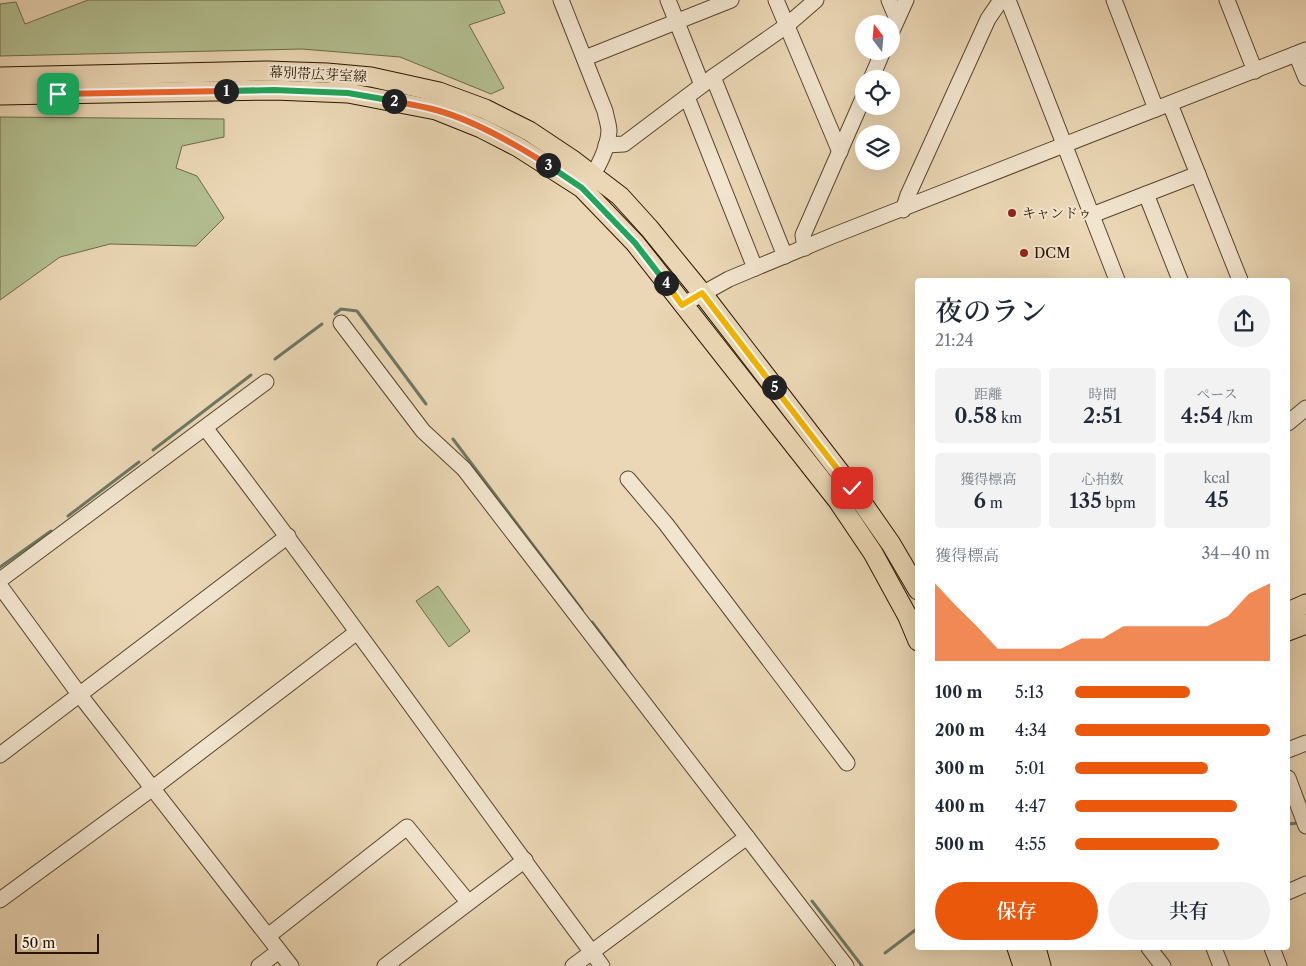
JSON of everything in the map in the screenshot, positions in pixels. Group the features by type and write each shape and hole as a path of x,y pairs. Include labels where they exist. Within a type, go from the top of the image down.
{"main road":[{"name":"幕別帯広芽室線","path":"0,76 267,70 371,76 439,92 485,109 529,131 588,182 682,305 838,500 873,553 908,617 915,634"},
{"name":"幕別帯広芽室線","path":"0,95 274,90 348,93 436,110 481,128 620,196 650,228 702,293 852,488 891,544 915,585"},
{"path":"1290,628 1301,613"},
{"path":"1019,950 1023,966"},
{"path":"1037,950 1041,966"}],"street":[{"path":"561,0 605,111 609,130 606,145 588,182"},
{"path":"668,0 707,81 785,256"},
{"path":"585,58 732,0"},
{"path":"776,0 840,152"},
{"path":"606,145 624,144 707,81 786,26 816,0"},
{"path":"889,0 892,15"},
{"path":"899,15 906,0"},
{"path":"903,210 908,195 988,19 1001,0"},
{"path":"1008,0 1116,278"},
{"path":"1114,0 1163,106 1198,174 1239,278"},
{"path":"1227,0 1255,71"},
{"path":"682,305 729,279 755,268 1301,52 1306,78"},
{"path":"687,97 755,268"},
{"path":"805,248 803,235 856,115"},
{"path":"1092,215 1198,174"},
{"path":"1146,194 1179,278"},
{"path":"341,323 423,432 464,469 846,966"},
{"path":"0,580 206,429 266,382"},
{"path":"1290,421 1306,408"},
{"path":"206,429 288,536 478,799 602,966"},
{"path":"628,479 666,524 847,763"},
{"path":"0,755 288,536"},
{"path":"0,586 80,694 291,966"},
{"path":"0,900 153,788 358,632"},
{"path":"1290,749 1306,743"},
{"path":"1290,783 1306,826"},
{"path":"268,936 407,827 468,902"},
{"path":"573,966 747,837"},
{"path":"385,966 525,860"},
{"path":"1290,891 1306,884"},
{"path":"259,966 279,950"},
{"path":"1154,950 1163,966"},
{"path":"1215,950 1221,966"},
{"path":"1273,950 1279,966"}],"green space":[{"path":"88,0 499,0 505,13 469,25 504,88 491,94 400,57 302,49 0,56 0,4 16,2 25,24"},
{"path":"0,117 224,119 224,137 182,146 176,168 197,176 224,218 196,246 110,244 60,257 0,300"},
{"path":"438,586 470,631 449,647 416,601"}],"waterway":[{"path":"335,314 341,309 357,311 426,404"},
{"path":"275,359 322,324"},
{"path":"153,450 251,375"},
{"path":"453,439 582,610"},
{"path":"68,516 139,462"},
{"path":"0,567 51,531"},
{"path":"592,622 625,666"},
{"path":"1290,824 1299,823"},
{"path":"812,901 862,966"},
{"path":"885,953 915,930"}],"place":[{"name":"キャンドゥ","path":"1012,213"},
{"name":"DCM","path":"1024,253"}],"route":[{"path":"58,94 274,90 348,93 436,110 481,128 518,147 582,188 635,243 682,305 702,293 852,488"}]}
